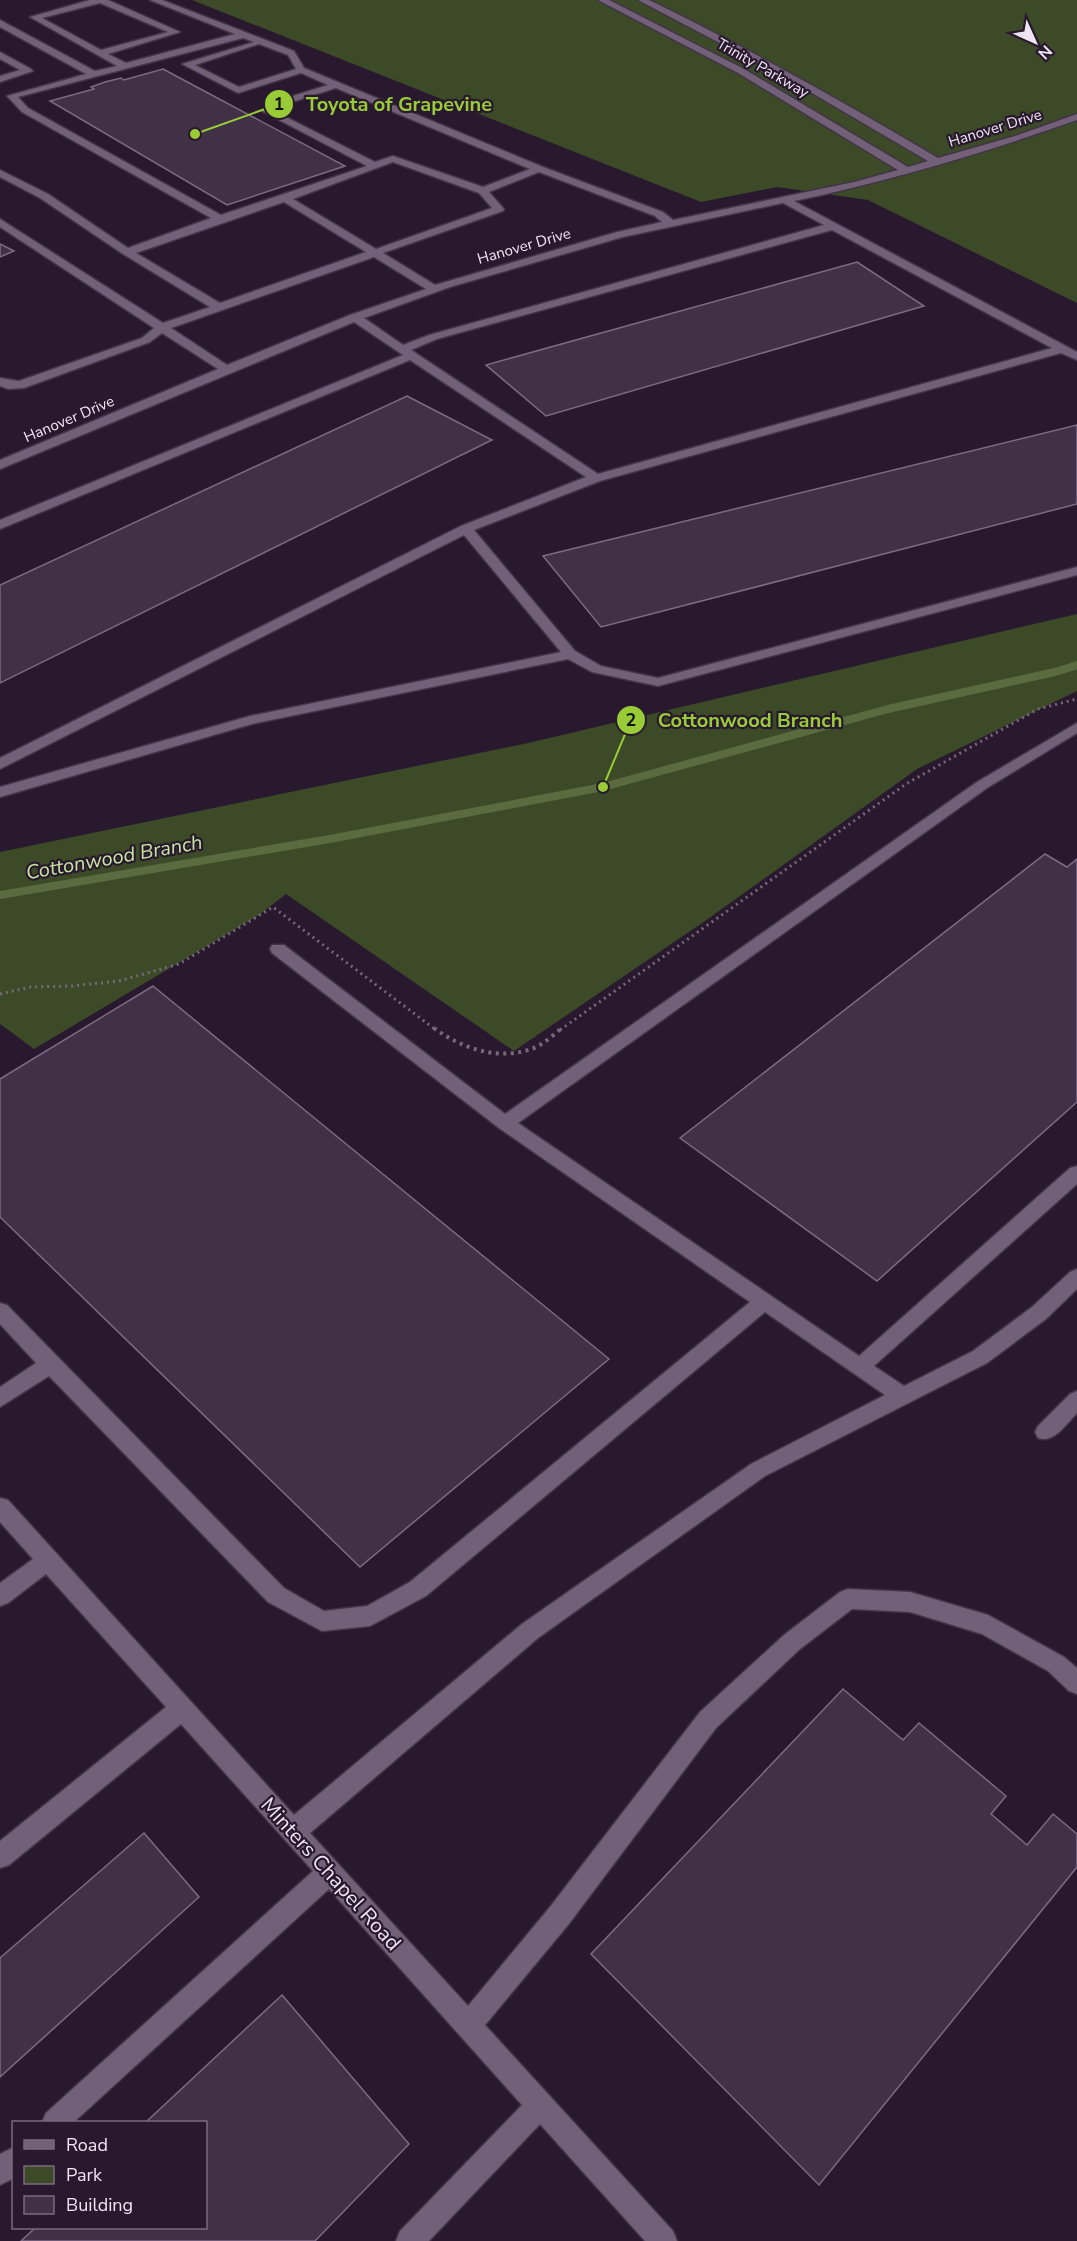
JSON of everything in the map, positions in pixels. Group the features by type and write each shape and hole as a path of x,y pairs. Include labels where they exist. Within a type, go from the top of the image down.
{"street":[{"path":"100,53 176,32 101,0 34,17 100,53 124,66"},
{"path":"154,0 291,53 300,70 539,169 659,214 671,224"},
{"name":"Trinity Parkway","path":"602,0 741,71 906,170"},
{"name":"Trinity Parkway","path":"642,0 798,79 937,162"},
{"path":"0,23 93,74"},
{"path":"0,99 243,34"},
{"path":"261,42 187,64 238,90 300,70"},
{"path":"0,55 28,71 0,79"},
{"path":"336,85 283,102 267,111 375,166"},
{"path":"12,96 25,110 220,219"},
{"name":"Hanover Drive","path":"0,465 225,369 354,317 434,289 555,252 671,224 856,185 1018,138 1077,117"},
{"path":"0,382 20,385 146,340 160,328 499,209 483,190 393,159 127,252"},
{"path":"483,190 539,169"},
{"path":"0,173 44,196 127,252 218,307"},
{"path":"285,198 434,289"},
{"path":"786,201 1077,357"},
{"path":"0,222 225,369"},
{"path":"0,525 407,352 433,337 833,226"},
{"path":"354,317 596,478"},
{"path":"0,764 466,529 596,478 1062,349"},
{"path":"466,529 570,654 597,669 658,682 1077,571"},
{"path":"0,792 250,720 570,654"},
{"path":"505,1123 981,785 1077,727"},
{"path":"278,949 505,1123 902,1396"},
{"path":"860,1367 1077,1173"},
{"path":"293,1832 530,1631 758,1470 980,1357 1040,1313 1077,1277"},
{"path":"0,1311 276,1595 322,1621 370,1616 418,1589 764,1301"},
{"path":"0,1398 50,1364"},
{"path":"1045,1432 1077,1400"},
{"name":"Minters Chapel Road","path":"0,1508 663,2241"},
{"path":"0,1596 48,1560"},
{"path":"468,2025 559,1916 708,1720 792,1642 848,1599 910,1602 988,1625 1056,1665 1077,1683"},
{"path":"0,1856 182,1709"},
{"path":"56,2121 329,1872"},
{"path":"410,2241 540,2105"},
{"path":"0,2172 12,2162"}],"path":[{"path":"0,994 30,987 72,986 119,981 179,964 273,907 450,1040 479,1053 508,1055 533,1049 906,784 1038,709 1077,699"}],"green space":[{"path":"192,0 1077,0 1077,303 868,200 777,187 701,202"},
{"path":"1077,614 1077,691 917,769 705,921 514,1051 286,894 259,915 34,1049 0,1024 0,852 528,743"}],"building":[{"path":"163,69 345,166 227,205 50,101 94,89 91,87 105,82 121,78 124,80"},
{"path":"0,244 14,251 0,257"},
{"path":"857,262 924,306 546,416 486,365"},
{"path":"407,396 492,440 0,683 0,585"},
{"path":"1077,425 1077,504 601,627 543,556"},
{"path":"1045,854 1067,867 1077,859 1077,1102 877,1281 680,1138"},
{"path":"153,986 609,1359 360,1567 0,1217 0,1079"},
{"path":"843,1689 903,1740 919,1723 1006,1796 991,1814 1027,1845 1053,1814 1077,1834 1077,1867 819,2185 591,1954"},
{"path":"144,1833 199,1897 0,2077 0,1958"},
{"path":"282,1995 409,2144 315,2241 21,2241 34,2229 207,2229 207,2121 147,2121"}],"waterway":[{"name":"Cottonwood Branch","path":"0,895 330,839 603,787 888,709 1055,672 1077,665"}],"place":[{"name":"Toyota of Grapevine","path":"195,134"},
{"name":"Cottonwood Branch","path":"603,787"}]}
